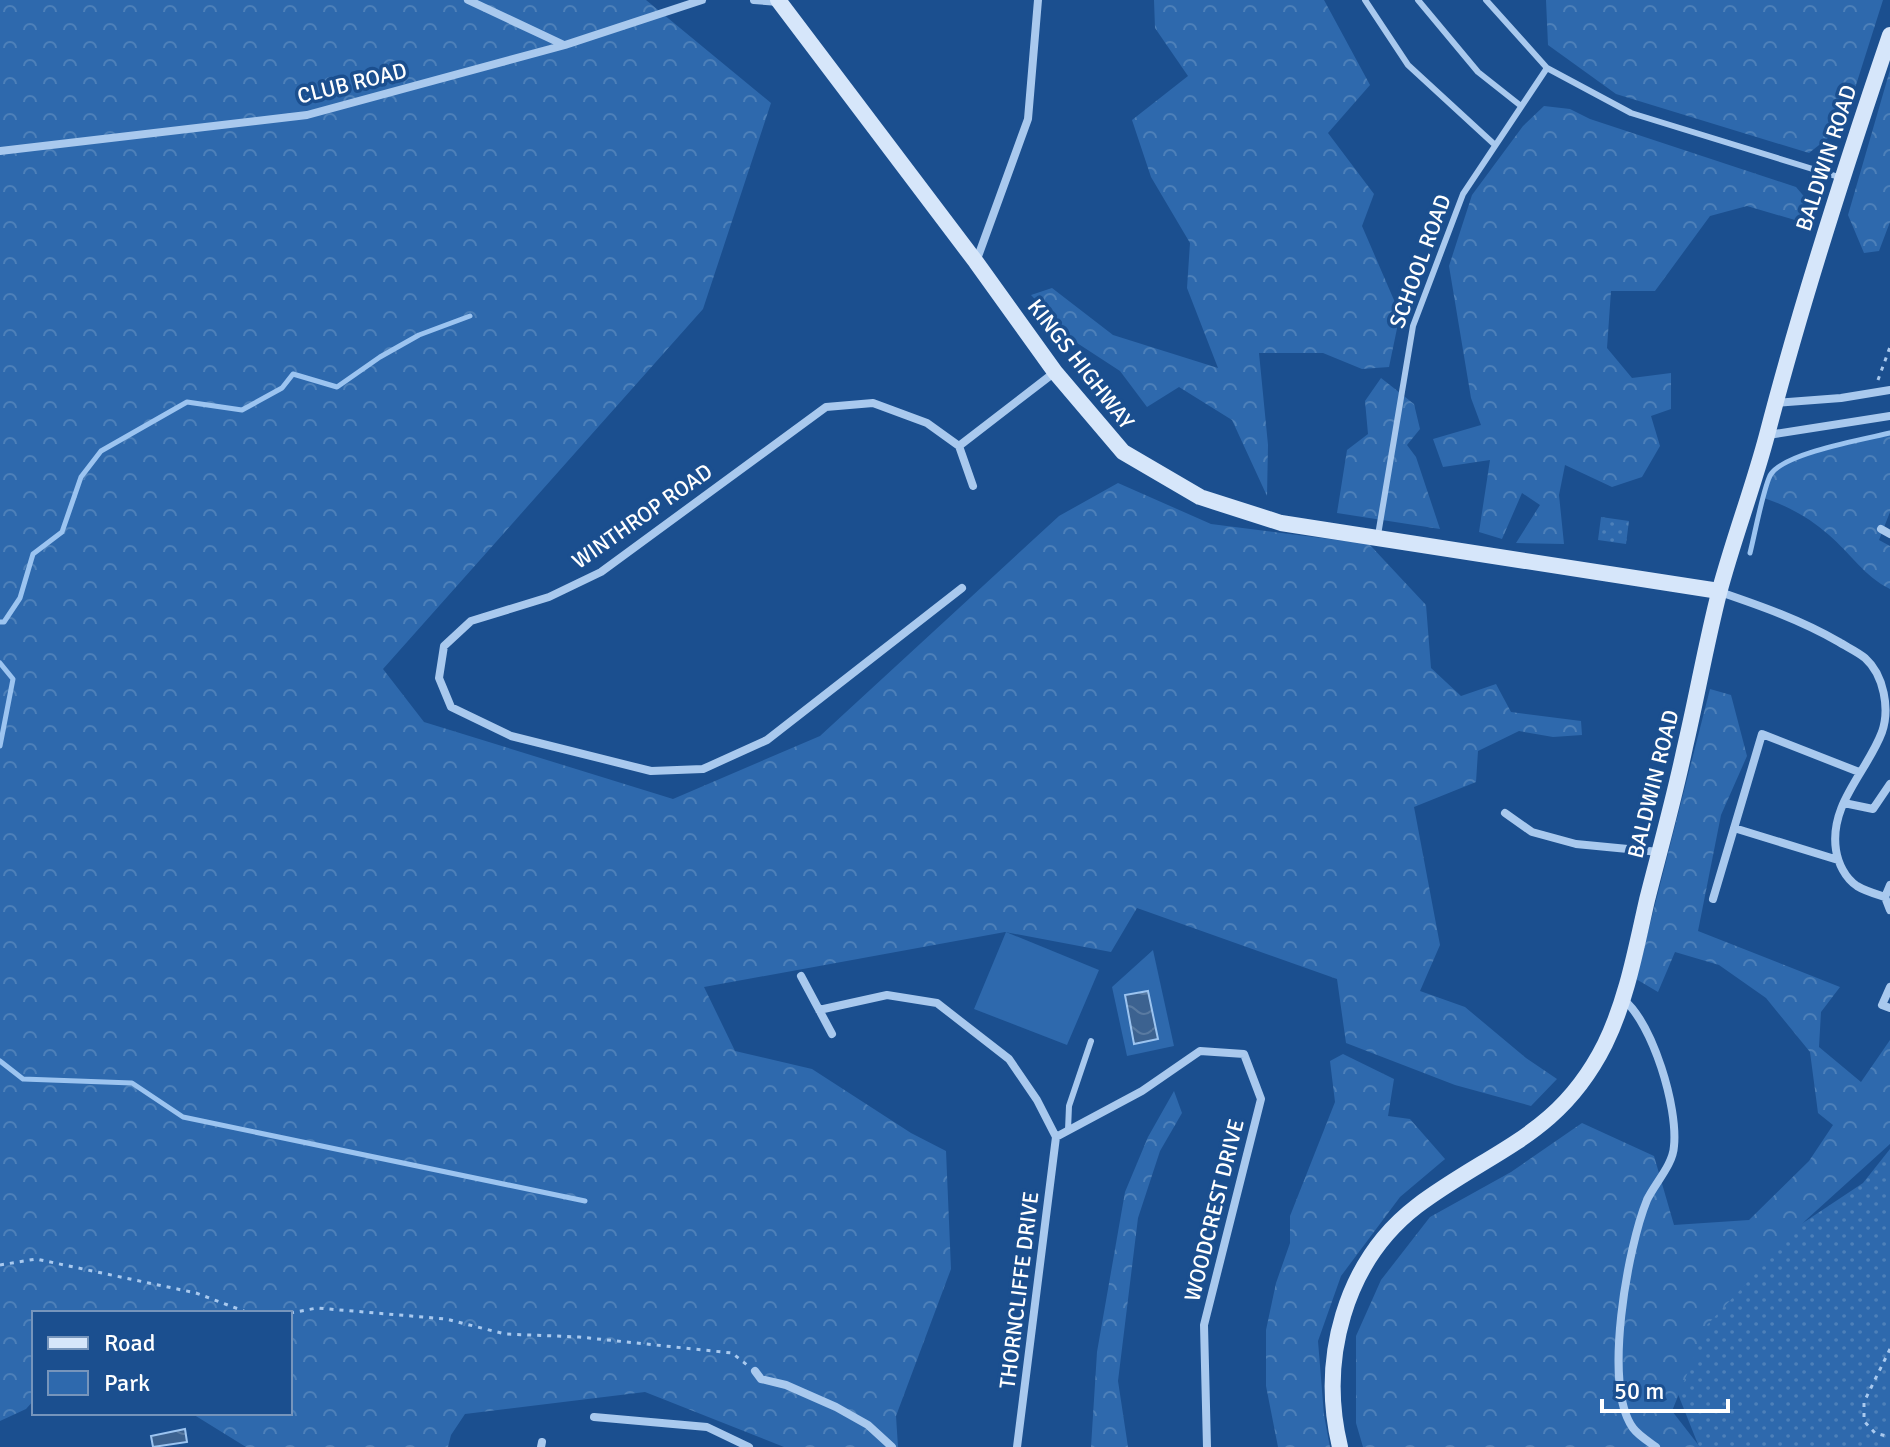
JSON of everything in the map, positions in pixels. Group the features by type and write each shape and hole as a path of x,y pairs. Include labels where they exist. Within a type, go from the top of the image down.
{"street":[{"path":"468,0 565,45"},
{"name":"CLUB ROAD","path":"0,151 307,115 565,45 702,0"},
{"path":"754,0 780,0"},
{"name":"KINGS HIGHWAY","path":"780,0 1055,372 1123,452 1200,497 1281,523 1719,591"},
{"path":"976,262 1028,119 1038,0"},
{"name":"BALDWIN ROAD","path":"1340,1447 1332,1413 1334,1350 1353,1288 1369,1260 1387,1234 1413,1209 1523,1140 1567,1102 1606,1042 1623,999 1719,591 1842,178 1890,35"},
{"path":"973,486 959,446 1055,372"},
{"path":"1774,403 1841,398 1890,390"},
{"name":"WINTHROP ROAD","path":"959,446 927,423 873,403 826,407 601,572 549,597 471,621 444,646 439,678 451,707 511,736 651,771 703,769 767,740 962,588"},
{"path":"1767,435 1890,416"},
{"path":"1719,591 1804,622 1865,658 1876,671 1884,690 1884,727 1844,803 1834,836 1838,860 1847,877 1858,887 1885,897"},
{"path":"1713,899 1762,734 1859,772"},
{"path":"1844,803 1873,809 1890,784"},
{"path":"1505,813 1532,832 1576,844 1659,853"},
{"path":"1734,828 1838,860"},
{"path":"1890,885 1885,897 1890,910"},
{"path":"801,976 832,1034"},
{"path":"1890,987 1882,1005 1890,1008"},
{"path":"819,1010 887,995 937,1003 1009,1059 1037,1100 1056,1137"},
{"path":"1623,999 1641,1019 1650,1040 1663,1075 1674,1125 1674,1149 1648,1197 1636,1230 1619,1352 1619,1387 1626,1412 1633,1428 1656,1447"},
{"name":"WOODCREST DRIVE","path":"1056,1137 1142,1091 1200,1051 1244,1054 1261,1099 1204,1325 1207,1447"},
{"name":"THORNCLIFFE DRIVE","path":"1017,1447 1056,1137"},
{"path":"755,1371 761,1379 786,1385 836,1407 868,1425 892,1447"},
{"path":"594,1417 707,1427 749,1447"}],"lane":[{"path":"1365,0 1408,65 1495,145"},
{"path":"1418,0 1478,72 1521,106"},
{"path":"1486,0 1547,68 1631,113 1842,178"},
{"name":"SCHOOL ROAD","path":"1378,536 1413,326 1463,194 1547,68"},
{"path":"1068,1130 1069,1106 1091,1041"}],"path":[{"path":"1883,366 1890,347"},
{"path":"0,1265 36,1259 196,1293 244,1311"},
{"path":"292,1313 317,1308 446,1319 505,1334 579,1337 732,1353 755,1371"},
{"path":"1890,1349 1864,1402 1864,1421 1875,1433 1890,1437"}],"green space":[{"path":"0,0 646,0 771,103 703,309 383,669 424,722 673,799 820,736 1059,516 1118,483 1211,524 1369,544 1426,605 1431,668 1461,696 1496,684 1511,712 1581,721 1582,735 1553,737 1519,731 1478,751 1476,782 1414,807 1440,945 1420,991 1465,1007 1526,1058 1557,1079 1531,1106 1455,1085 1346,1043 1337,979 1137,908 1111,952 1005,932 704,987 735,1051 812,1069 911,1133 946,1151 951,1269 896,1416 898,1447 784,1447 645,1392 465,1414 451,1435 448,1447 246,1447 194,1415 292,1415 292,1311 32,1311 32,1402 26,1409 0,1421"},
{"path":"1154,0 1324,0 1370,85 1328,133 1374,194 1362,226 1400,314 1389,367 1362,369 1323,353 1259,353 1268,445 1267,496 1232,420 1179,387 1147,407 1120,371 1074,341 1031,295 1052,288 1113,335 1218,368 1187,288 1190,243 1151,177 1132,120 1188,76 1155,28"},
{"path":"1546,0 1883,0 1843,126 1809,153 1616,94 1548,45"},
{"path":"1890,70 1890,222 1879,251 1864,253 1848,215"},
{"path":"1544,106 1570,109 1590,119 1796,187 1813,207 1795,220 1747,206 1710,216 1655,291 1611,291 1607,348 1632,378 1671,373 1671,409 1651,416 1660,446 1642,477 1612,487 1565,465 1559,495 1564,544 1516,543 1540,505 1522,493 1502,539 1479,532 1490,460 1443,467 1433,439 1481,425 1471,398 1449,266 1472,195 1523,126"},
{"path":"1381,378 1414,404 1420,429 1407,445 1416,457 1440,529 1337,513 1347,450 1368,434 1365,401"},
{"path":"1890,433 1890,512 1879,540 1890,546 1890,589 1873,578 1814,523 1764,498 1770,476 1780,466 1826,448"},
{"path":"1601,517 1629,521 1626,544 1598,540"},
{"path":"1710,689 1731,695 1747,756 1721,815 1698,931 1840,987 1821,1012 1819,1047 1861,1082 1890,1040 1890,1144 1806,1220 1707,1325 1672,1411 1700,1447 1363,1447 1356,1423 1356,1336 1381,1280 1430,1217 1511,1172 1582,1123 1654,1156 1674,1225 1749,1220 1809,1161 1833,1125 1818,1113 1810,1052 1766,998 1719,965 1675,952 1658,992 1636,979"},
{"path":"1006,932 1099,970 1067,1045 974,1009"},
{"path":"1153,950 1174,1046 1127,1056 1112,987"},
{"path":"1343,1054 1394,1079 1388,1116 1410,1119 1445,1159 1400,1197 1341,1276 1318,1341 1330,1447 1278,1447 1266,1386 1266,1330 1276,1283 1290,1243 1290,1216 1335,1102 1330,1061"},
{"path":"1174,1091 1182,1113 1160,1151 1138,1218 1118,1381 1128,1447 1091,1447 1097,1352 1125,1192 1148,1137"},
{"path":"1890,1149 1890,1447 1699,1447 1674,1384 1696,1304 1741,1264 1863,1183"}],"water":[{"path":"1148,991 1158,1039 1134,1044 1125,995"},
{"path":"185,1429 187,1442 153,1447 151,1436"}],"waterway":[{"path":"0,622 4,622 20,598 33,554 62,532 81,477 101,451 187,402 242,410 282,388 293,374 337,387 419,335 470,316"},
{"path":"1750,553 1768,480 1779,466 1808,453 1890,433"},
{"path":"0,663 13,679 0,746"},
{"path":"0,1061 23,1079 132,1083 183,1117 585,1201"}]}
